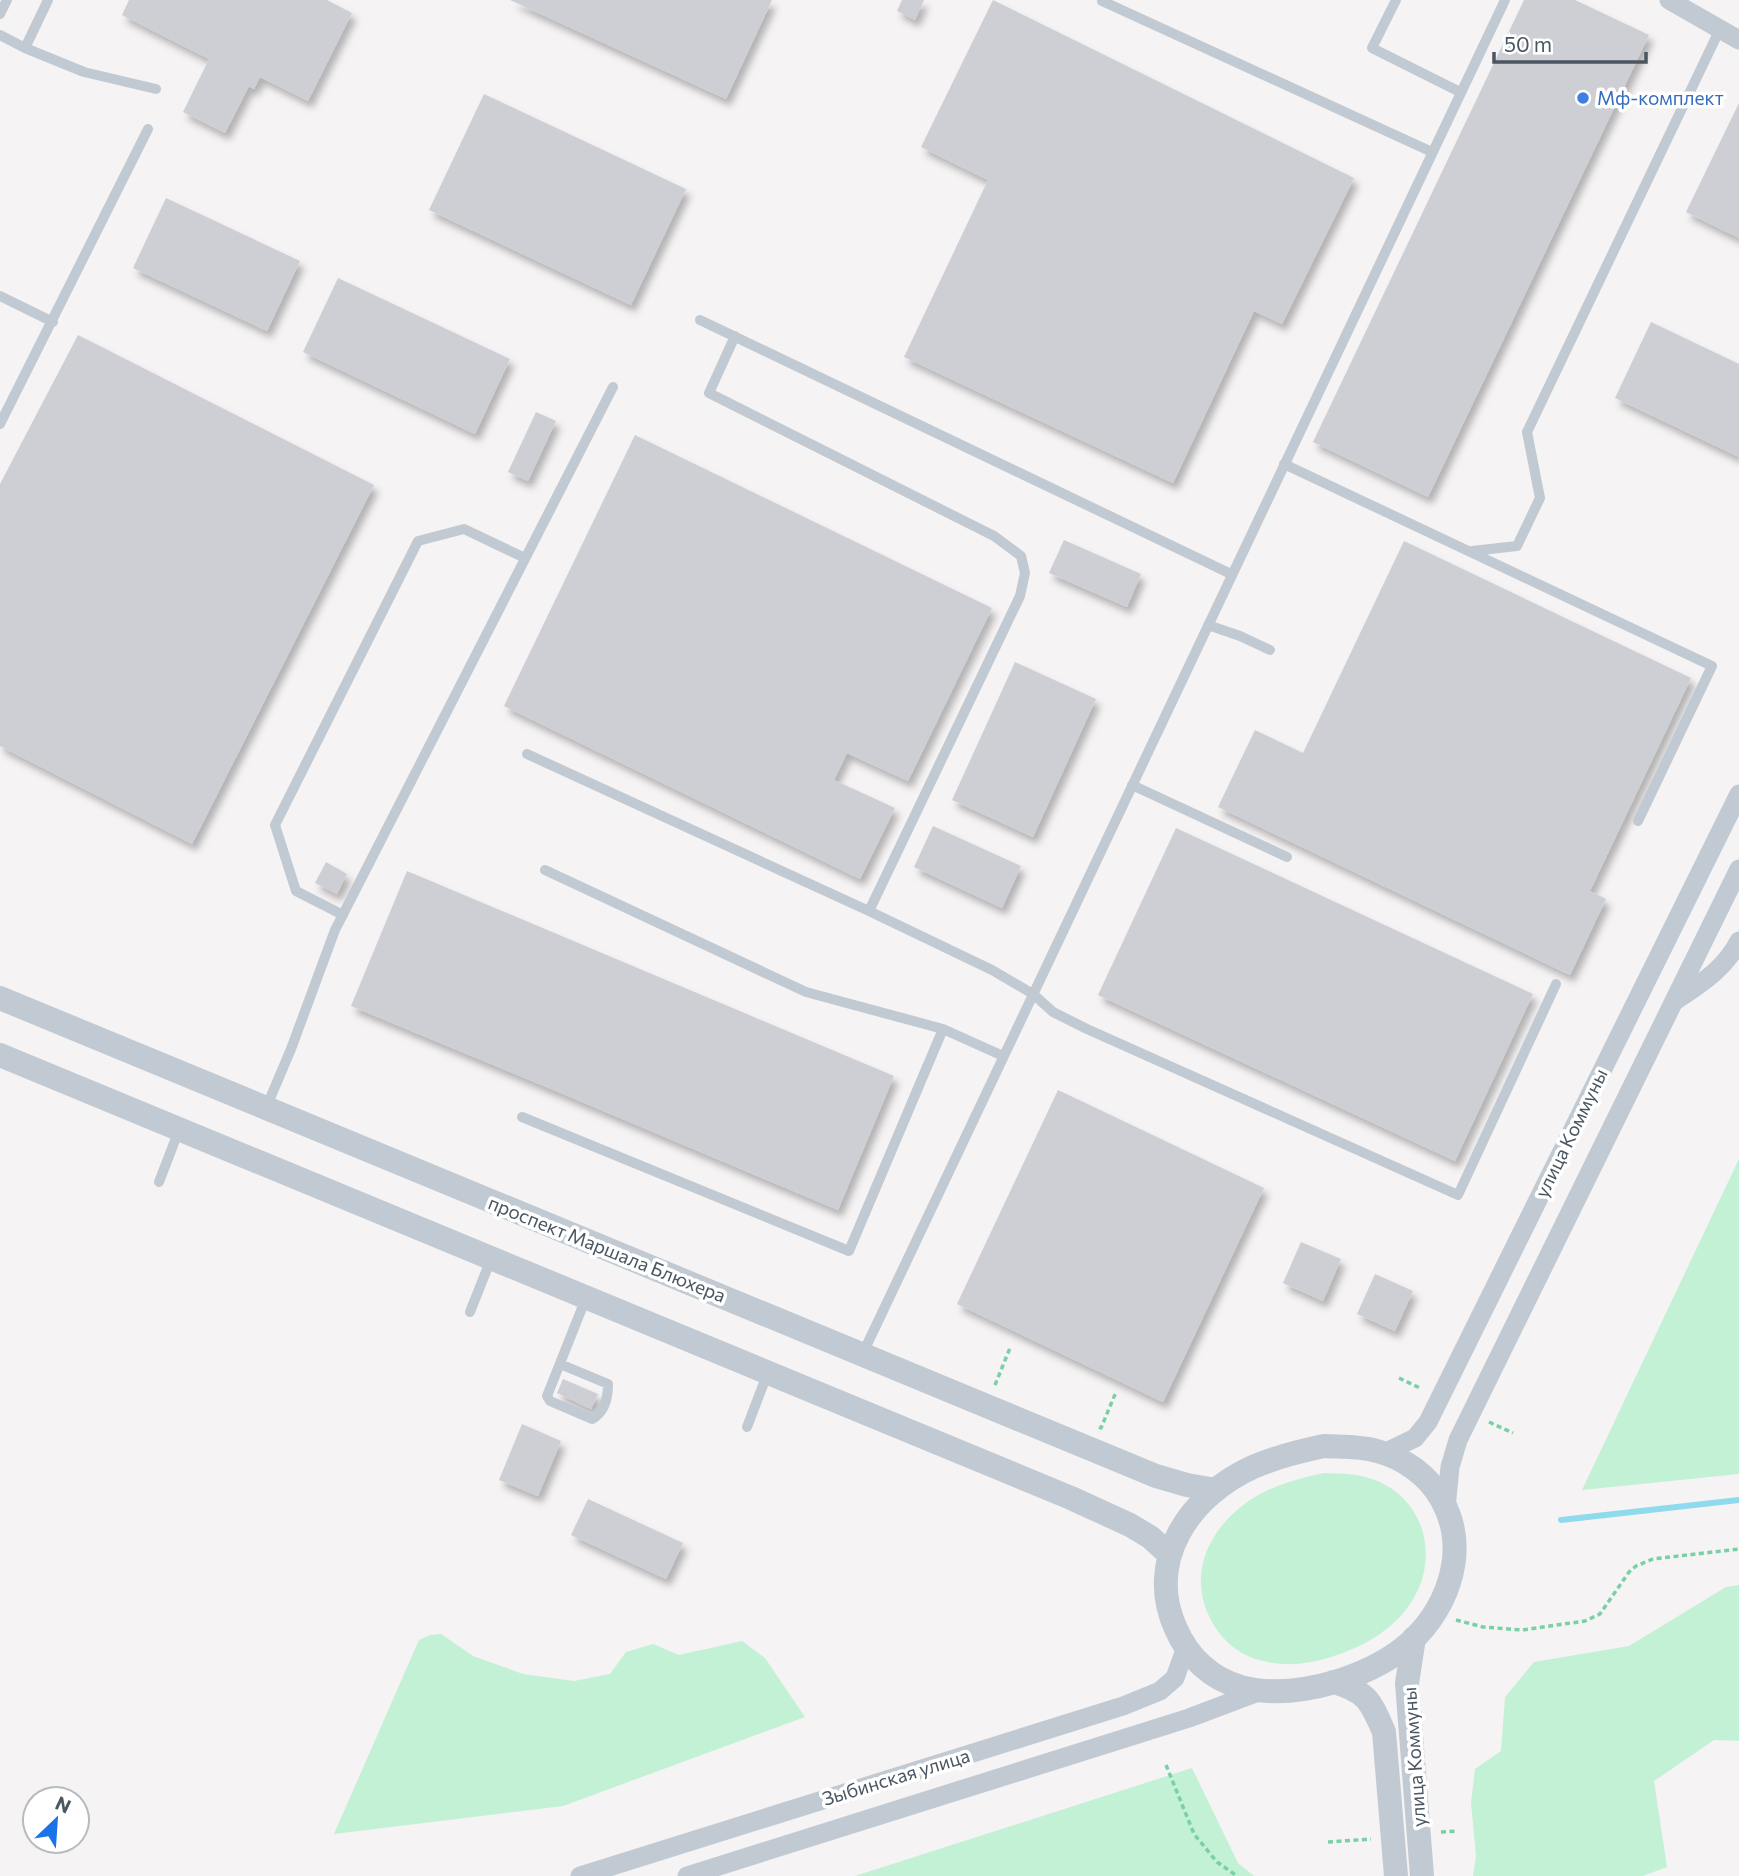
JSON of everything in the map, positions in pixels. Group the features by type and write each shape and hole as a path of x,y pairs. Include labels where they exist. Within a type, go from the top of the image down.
{"street":[{"path":"1669,0 1739,40"},
{"name":"улица Коммуны","path":"1384,1453 1415,1438 1428,1422 1739,794"},
{"name":"улица Коммуны","path":"1446,1508 1450,1467 1458,1440 1739,869"},
{"path":"1674,1002 1713,975 1726,962 1739,941"},
{"name":"проспект Маршала Блюхера","path":"0,998 1156,1476 1216,1490"},
{"path":"0,1055 1071,1498 1150,1536 1169,1554"},
{"path":"1324,1446 1357,1447 1384,1453 1409,1465 1438,1493 1452,1524 1456,1546 1454,1569 1447,1589 1434,1615 1414,1639 1363,1672 1306,1689 1258,1692 1235,1685 1211,1673 1192,1657 1170,1616 1165,1581 1169,1554 1190,1516 1231,1479 1284,1456 1324,1446"},
{"name":"улица Коммуны","path":"1414,1639 1408,1683 1422,1876"},
{"name":"Зыбинская улица","path":"580,1876 1123,1706 1160,1691 1175,1678 1186,1647"},
{"name":"улица Коммуны","path":"1333,1682 1353,1687 1366,1698 1384,1732 1396,1876"},
{"name":"Зыбинская улица","path":"687,1876 1132,1737 1258,1692"}],"lane":[{"path":"0,14 7,0"},
{"path":"25,48 48,0"},
{"path":"1396,0 1372,48 1460,92"},
{"path":"862,1355 1505,0"},
{"path":"1102,1 1432,152"},
{"path":"1472,551 1517,546 1540,498 1527,432 1720,29"},
{"path":"0,35 84,72 156,89"},
{"path":"0,424 148,129"},
{"path":"0,296 53,322"},
{"path":"700,320 1231,574"},
{"path":"735,337 709,393 994,536 1021,556 1025,573 1020,596 869,911"},
{"path":"266,1108 342,915 613,387"},
{"path":"1284,464 1712,666 1638,821"},
{"path":"342,915 296,891 275,825 411,553 418,541 464,529 525,558"},
{"path":"1208,625 1270,650"},
{"path":"527,754 992,970 1033,994 1053,1012 1458,1195 1556,984"},
{"path":"1132,785 1287,857"},
{"path":"545,870 806,992 943,1029 1003,1056"},
{"path":"522,1117 849,1251 943,1029"},
{"path":"159,1182 180,1130"},
{"path":"470,1311 492,1259"},
{"path":"559,1364 607,1384 608,1395 600,1414 592,1419 550,1401 547,1395 559,1364 586,1298"},
{"path":"747,1427 768,1371"}],"path":[{"path":"995,1385 1010,1348"},
{"path":"1090,1423 1101,1428 1116,1392"},
{"path":"1434,1615 1483,1627 1522,1630 1585,1621 1600,1614 1629,1572 1643,1562 1739,1549"},
{"path":"1166,1765 1194,1834 1217,1862 1237,1876"}],"green space":[{"path":"1739,1159 1739,1474 1582,1490"},
{"path":"1324,1473 1356,1475 1381,1483 1398,1494 1411,1508 1425,1543 1421,1582 1412,1601 1396,1621 1355,1648 1297,1664 1271,1663 1254,1658 1230,1644 1208,1614 1202,1595 1204,1558 1222,1525 1251,1500 1268,1490"},
{"path":"1739,1585 1739,1741 1714,1740 1654,1781 1667,1867 1643,1876 1473,1876 1476,1856 1471,1803 1475,1769 1501,1751 1505,1697 1534,1662 1629,1646 1726,1587"},
{"path":"441,1634 473,1656 523,1674 574,1681 610,1674 626,1652 653,1644 679,1655 742,1641 765,1658 805,1717 563,1806 334,1834 419,1640"},
{"path":"1192,1768 1238,1863 1254,1876 855,1876"}],"building":[{"path":"129,0 327,0 352,13 308,101 260,77 254,89 249,86 225,133 183,112 209,59 122,15"},
{"path":"510,0 772,0 726,99"},
{"path":"902,0 924,0 915,20 897,11"},
{"path":"993,0 1354,178 1282,324 1254,311 1173,483 904,357 988,180 921,147"},
{"path":"1524,0 1575,0 1649,35 1428,497 1313,442"},
{"path":"484,94 686,189 631,305 429,210"},
{"path":"1739,103 1739,238 1686,212"},
{"path":"166,198 300,261 267,331 133,268"},
{"path":"338,278 510,359 475,434 303,352"},
{"path":"1651,322 1739,364 1739,457 1615,398"},
{"path":"78,335 374,485 192,844 0,746 0,484"},
{"path":"536,412 556,421 528,481 508,472"},
{"path":"635,435 992,608 908,781 847,753 834,780 895,808 860,879 504,706"},
{"path":"1064,540 1141,574 1127,607 1049,573"},
{"path":"1404,541 1691,678 1590,891 1606,899 1570,975 1218,807 1255,730 1303,753"},
{"path":"1015,662 1096,699 1033,837 952,800"},
{"path":"933,826 1021,866 1002,908 914,867"},
{"path":"1176,828 1533,994 1455,1161 1098,995"},
{"path":"326,862 347,874 337,894 315,883"},
{"path":"407,871 894,1076 838,1210 351,1006"},
{"path":"1058,1090 1264,1188 1163,1402 957,1304"},
{"path":"1301,1242 1341,1259 1323,1301 1283,1283"},
{"path":"1375,1274 1413,1291 1395,1331 1357,1314"},
{"path":"563,1379 598,1394 591,1409 557,1393"},
{"path":"522,1424 561,1441 538,1496 499,1480"},
{"path":"588,1499 683,1543 666,1579 571,1535"}],"waterway":[{"path":"1561,1520 1739,1500"}],"place":[{"name":"Мф-комплект","path":"1583,98"}]}
